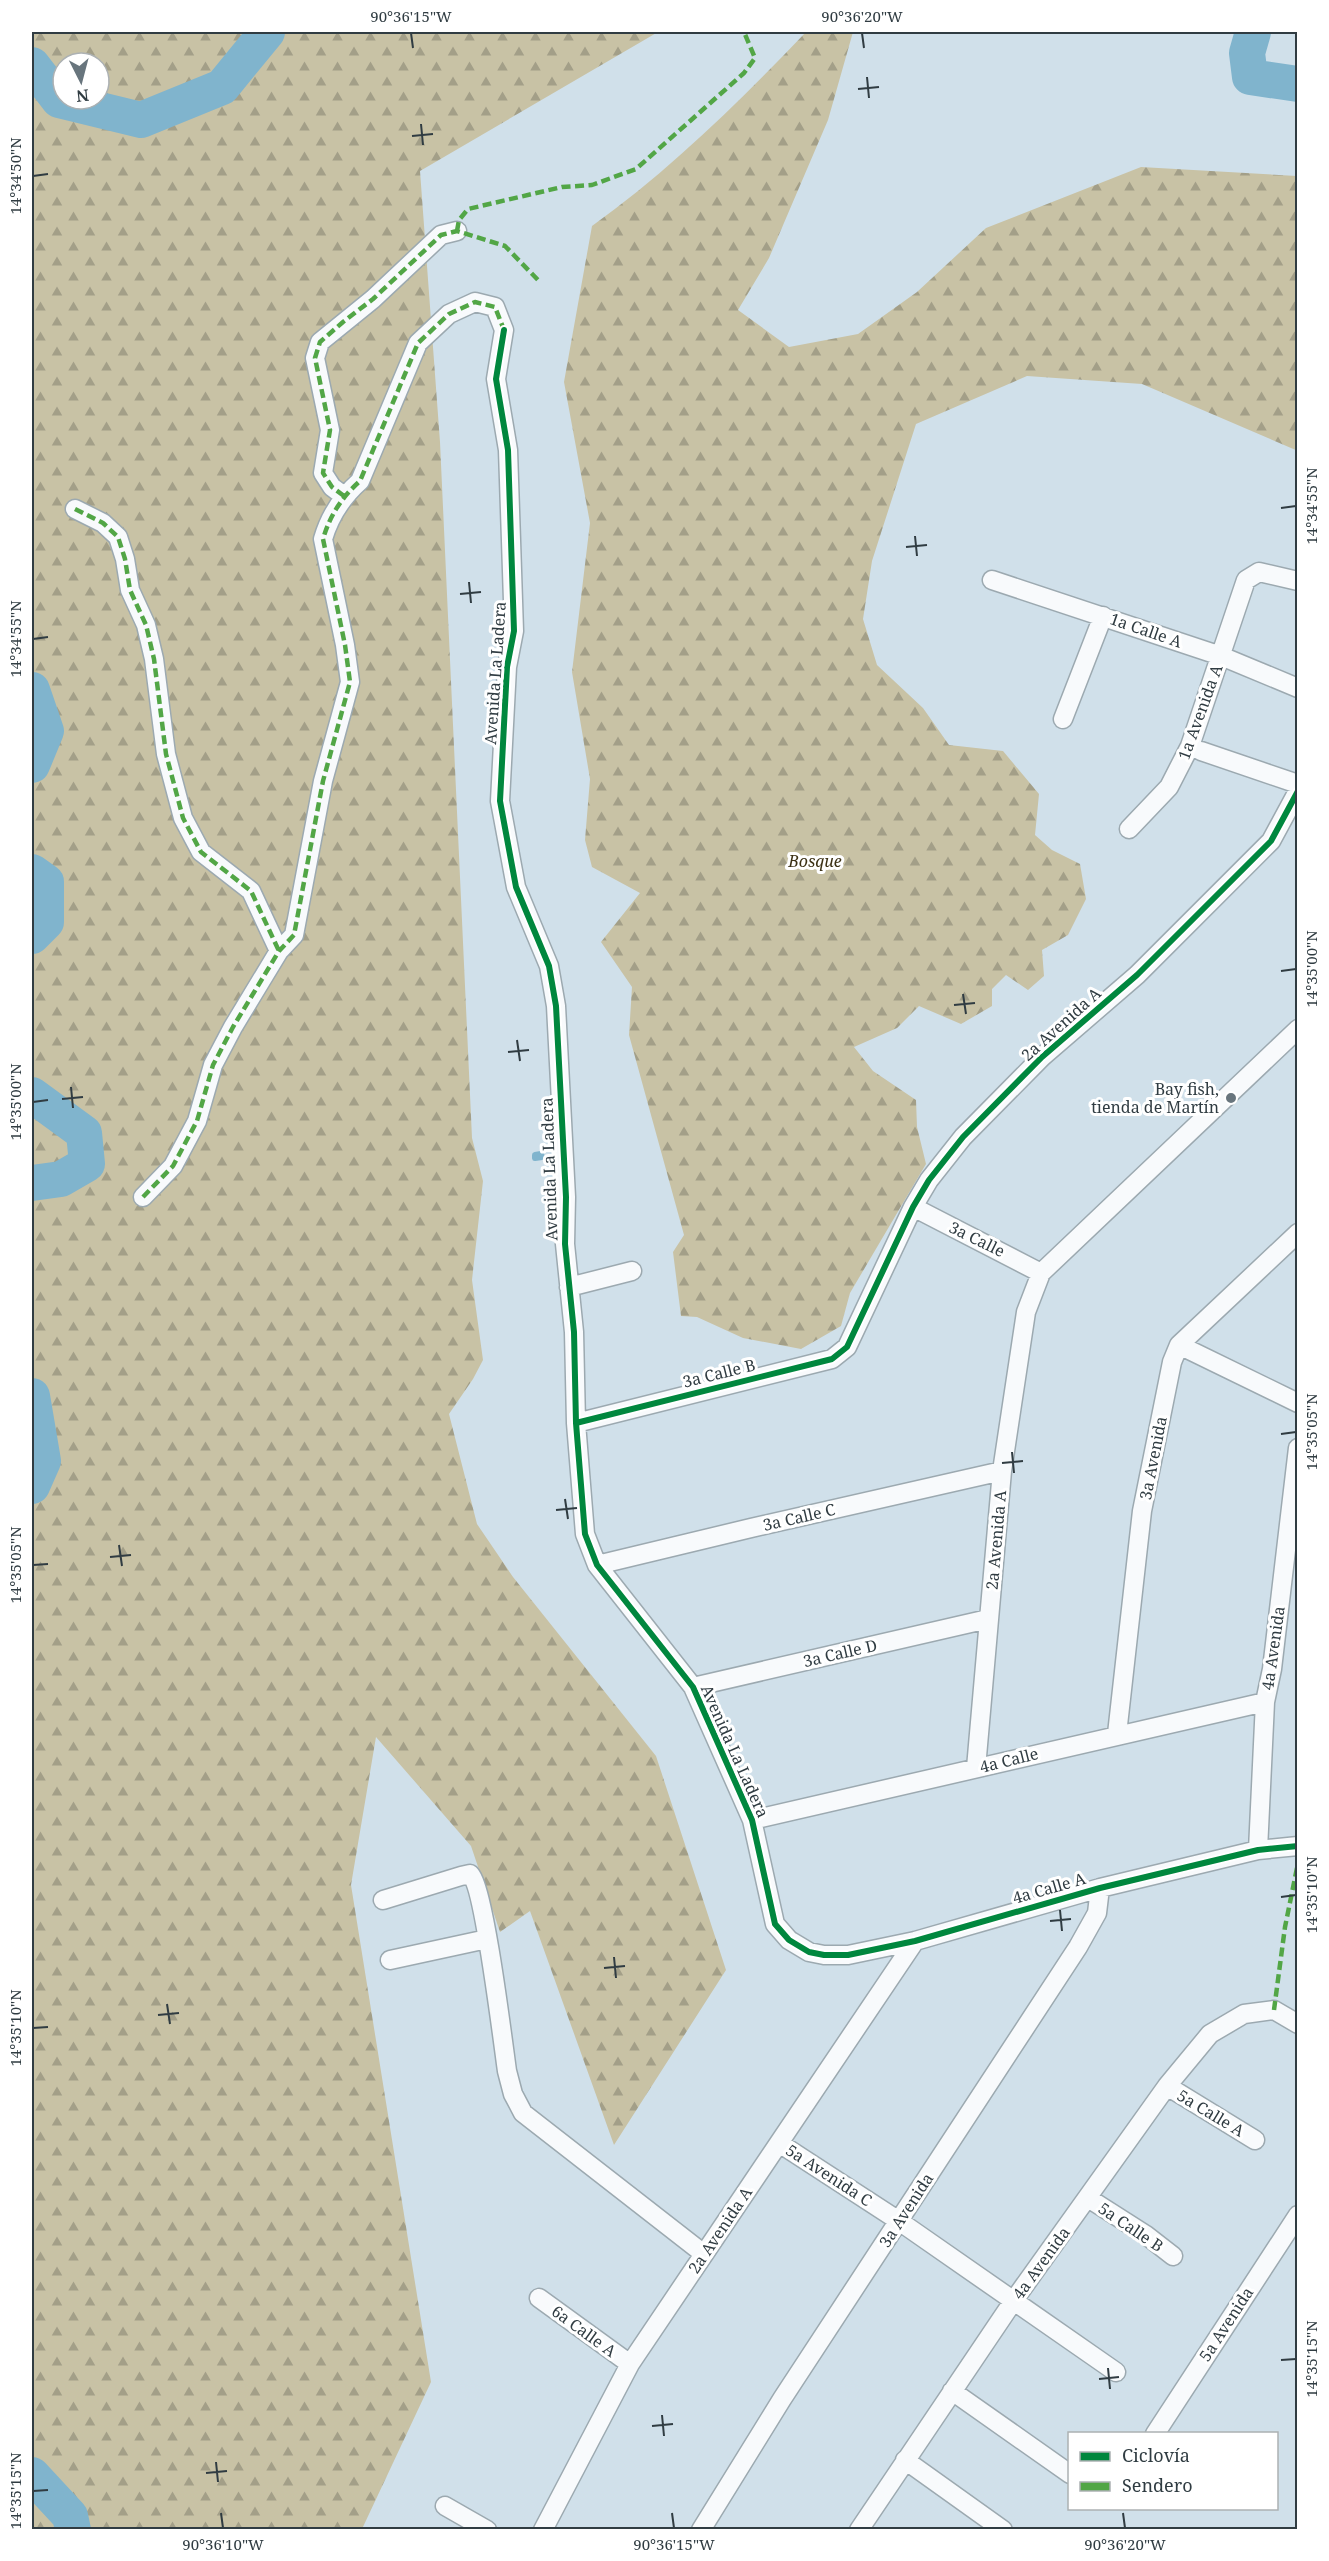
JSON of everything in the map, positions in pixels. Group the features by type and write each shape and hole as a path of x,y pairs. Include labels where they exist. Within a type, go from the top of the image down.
{"street":[{"path":"143,1197 173,1166 197,1121 213,1065 232,1028 279,951 294,935 323,781 350,682 324,539 327,524 344,496 332,487 323,473 330,430 315,358 320,342 373,298 441,235 457,231"},
{"name":"Avenida La Ladera","path":"344,496 360,481 418,343 449,314 475,302 495,307 504,330 496,379 508,450 514,632 507,668 500,801 516,887 549,966 556,1005 566,1197 565,1244 574,1332 576,1423 585,1534 597,1565 693,1687 752,1820 775,1924 789,1940 809,1952"},
{"path":"75,509 103,523 118,537 125,559 130,590 146,626 154,658 166,754 183,818 201,852 251,891 279,951"},
{"name":"1a Avenida A","path":"1129,829 1169,787 1190,747 1245,580 1259,572 1298,581"},
{"name":"1a Calle A","path":"992,580 1221,656 1298,688"},
{"path":"1063,719 1103,616"},
{"path":"1202,751 1298,784"},
{"name":"2a Avenida A","path":"856,1331 913,1207 929,1180 963,1137 1042,1057 1137,975 1271,841 1298,791"},
{"name":"2a Avenida A","path":"975,1768 1002,1471 1026,1312 1041,1273 1298,1029"},
{"name":"3a Calle","path":"913,1207 1041,1273"},
{"name":"3a Avenida","path":"1117,1734 1142,1511 1172,1362 1179,1345 1298,1233"},
{"path":"569,1287 632,1271"},
{"name":"3a Calle B","path":"576,1423 832,1359 848,1347 856,1331"},
{"path":"1179,1345 1298,1403"},
{"name":"4a Avenida","path":"1258,1850 1265,1702 1272,1669 1298,1448"},
{"name":"3a Calle C","path":"597,1565 752,1527 1002,1471"},
{"name":"3a Calle D","path":"693,1687 988,1619"},
{"name":"4a Calle","path":"752,1820 1117,1734 1265,1702"},
{"name":"4a Calle A","path":"809,1952 824,1955 848,1955 915,1941 1100,1888 1258,1850 1298,1846"},
{"path":"383,1900 470,1874 475,1878 483,1908 507,2071 513,2094 523,2114 704,2254"},
{"name":"3a Avenida","path":"701,2529 782,2399 1078,1947 1097,1913 1100,1888"},
{"path":"390,1960 487,1939"},
{"name":"2a Avenida A","path":"543,2529 630,2364 915,1941"},
{"name":"4a Avenida","path":"859,2529 1014,2300 1167,2086 1210,2034 1244,2014 1274,2010 1298,2024"},
{"name":"5a Calle A","path":"1167,2086 1255,2140"},
{"name":"5a Avenida C","path":"779,2143 899,2221 1116,2372"},
{"name":"5a Calle B","path":"1088,2198 1146,2235 1173,2256"},
{"name":"5a Avenida","path":"1156,2432 1298,2215"},
{"name":"6a Calle A","path":"539,2298 630,2364"},
{"path":"952,2391 1068,2473"},
{"path":"905,2460 1003,2529"},
{"path":"446,2506 487,2529"}],"green space":[{"path":"32,32 658,32 420,171 440,442 472,1138 483,1181 472,1280 483,1360 449,1414 477,1524 513,1577 656,1756 726,1970 614,2145 530,1911 500,1932 471,1846 376,1737 351,1885 431,2382 362,2529 32,2530"},
{"name":"Bosque","path":"806,32 853,32 828,120 769,258 738,310 789,347 858,334 917,292 986,228 1141,167 1297,176 1298,451 1142,384 1027,376 916,424 872,561 863,619 877,665 923,708 949,745 1003,751 1039,794 1035,835 1052,850 1080,864 1086,899 1068,935 1042,950 1044,976 1028,990 1006,975 992,989 992,1006 961,1024 919,1006 897,1028 854,1047 873,1071 916,1100 917,1127 926,1164 850,1293 841,1326 801,1349 743,1338 697,1317 681,1316 673,1252 684,1235 629,1035 632,987 601,942 640,893 592,867 585,840 590,779 572,672 590,523 564,382 592,226 649,182 704,134"}],"waterway":[{"path":"32,65 59,100 141,120 222,87 267,32"},
{"path":"1253,32 1247,53 1250,77 1298,84"},
{"path":"32,690 46,731 32,765"},
{"path":"32,872 46,882 46,922 32,936"},
{"path":"32,1095 84,1133 87,1164 61,1179 32,1183"},
{"path":"541,1154 542,1157 535,1158 535,1155 541,1154"},
{"path":"32,1396 43,1461 32,1486"},
{"path":"32,2475 70,2516 73,2530"}],"marked path":[{"path":"457,231 459,220 468,209 562,187 592,185 636,169 744,73 755,58 744,32"},
{"path":"344,496 332,487 323,473 330,430 315,358 320,342 373,299 441,235 457,231 505,246 538,280"},
{"path":"143,1197 173,1166 197,1121 213,1065 279,951 294,935 323,781 350,682 345,645 323,539 329,522 342,500 360,481 418,343 449,314 475,302 495,307 504,330"},
{"path":"75,509 103,523 118,537 125,559 130,590 146,625 154,659 166,754 183,818 201,852 251,891 279,951"},
{"path":"1274,2010 1285,1927 1298,1863"}],"cycle path":[{"path":"504,330 496,379 508,450 514,631 507,667 500,801 516,887 549,966 556,1006 566,1197 565,1244 574,1332 576,1423 585,1534 597,1565 693,1687 752,1820 775,1924 789,1940 809,1952 824,1955 848,1955 915,1941 1100,1888 1258,1850 1298,1846"},
{"path":"576,1423 832,1359 847,1347 913,1207 929,1180 963,1137 1042,1057 1137,975 1271,841 1298,791"}],"place":[{"name":"Bay fish, tienda de Martín","path":"1231,1098"}]}
